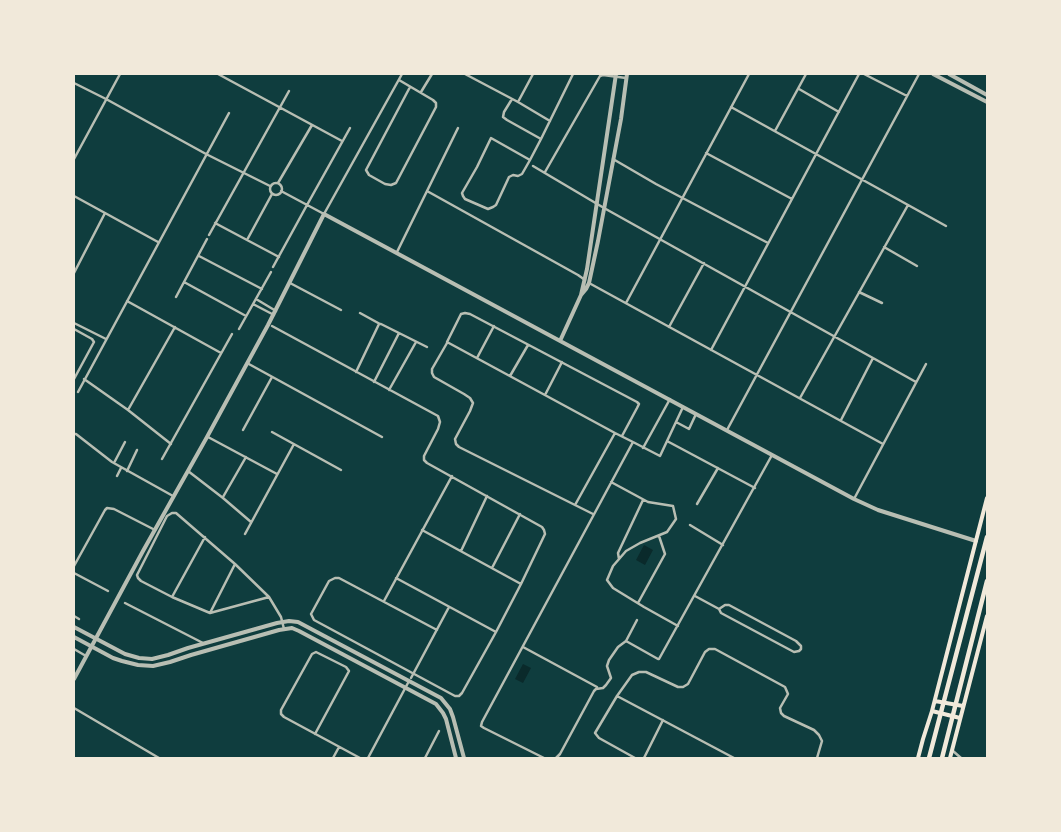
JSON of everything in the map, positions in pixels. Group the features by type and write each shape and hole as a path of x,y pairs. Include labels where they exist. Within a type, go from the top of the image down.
{"highway":[{"path":"929,758 987,537"},
{"path":"942,758 987,581"}],"main road":[{"path":"918,758 935,701 987,498"},
{"path":"950,758 987,616"},
{"path":"935,701 963,706"},
{"path":"932,711 960,718"}],"street":[{"path":"74,159 120,74"},
{"path":"218,74 342,142"},
{"path":"74,679 154,530 208,437 275,313 324,214 402,74"},
{"path":"421,92 432,74"},
{"path":"465,74 550,121"},
{"path":"518,102 533,74"},
{"path":"530,160 491,138 462,196 488,209 496,205 509,177 513,175 521,176 530,160 541,139 573,74"},
{"path":"545,172 600,76 603,74 626,76 621,119 598,241 586,289 581,295"},
{"path":"626,303 748,74"},
{"path":"776,131 806,74"},
{"path":"711,350 859,74"},
{"path":"864,74 907,96"},
{"path":"727,430 919,74"},
{"path":"933,74 987,102"},
{"path":"949,74 987,94"},
{"path":"560,341 581,295 587,269 615,75"},
{"path":"399,80 433,100 436,103 436,107 396,183 391,186 369,175 366,170 410,87"},
{"path":"74,83 270,186"},
{"path":"798,89 839,112"},
{"path":"209,235 289,91"},
{"path":"512,99 503,117 541,139"},
{"path":"731,107 946,226"},
{"path":"78,392 229,113"},
{"path":"270,186 278,183 312,125"},
{"path":"274,268 350,128"},
{"path":"396,254 458,128"},
{"path":"706,153 792,199"},
{"path":"613,159 768,243"},
{"path":"533,166 604,208 916,382"},
{"path":"278,183 282,187 281,192"},
{"path":"247,240 272,194 270,186"},
{"path":"427,191 584,280 884,444"},
{"path":"281,192 854,499 878,510 976,541"},
{"path":"272,194 277,195 281,192"},
{"path":"74,196 158,242"},
{"path":"800,398 908,204"},
{"path":"74,273 104,213"},
{"path":"215,223 279,257"},
{"path":"176,297 207,239"},
{"path":"884,247 917,266"},
{"path":"199,256 262,289"},
{"path":"670,327 704,263"},
{"path":"239,329 272,272"},
{"path":"184,282 246,316"},
{"path":"290,283 341,310"},
{"path":"859,292 882,303"},
{"path":"256,299 275,313"},
{"path":"127,301 221,353"},
{"path":"253,304 275,313"},
{"path":"360,313 427,347"},
{"path":"594,514 459,447 455,439 473,403 470,398 434,377 432,369 462,314 470,314 637,402 637,408 622,436"},
{"path":"74,323 106,340"},
{"path":"356,372 380,324"},
{"path":"272,326 438,416 440,422 438,429 424,456 424,460 542,526 545,534 521,584 459,696 455,696 314,620 312,611 329,581 339,578 437,630"},
{"path":"477,358 494,326"},
{"path":"128,410 174,327"},
{"path":"74,329 94,342 74,379"},
{"path":"374,382 398,333"},
{"path":"162,459 232,334"},
{"path":"389,390 416,342"},
{"path":"447,342 660,456 683,407"},
{"path":"510,376 528,344"},
{"path":"841,420 873,358"},
{"path":"544,395 562,362"},
{"path":"247,363 382,437"},
{"path":"854,499 926,364"},
{"path":"243,430 272,377"},
{"path":"84,379 128,410 171,444"},
{"path":"643,448 670,399"},
{"path":"676,422 689,429 696,414"},
{"path":"272,432 341,470"},
{"path":"576,505 615,433"},
{"path":"74,434 122,468 174,496"},
{"path":"208,437 277,474"},
{"path":"667,441 755,488"},
{"path":"114,463 125,442"},
{"path":"544,758 484,728 481,726 482,722 633,442"},
{"path":"244,534 294,444"},
{"path":"127,471 137,450"},
{"path":"626,641 659,660 772,455"},
{"path":"223,498 246,457"},
{"path":"117,476 122,468"},
{"path":"697,504 718,468"},
{"path":"188,471 251,522"},
{"path":"384,602 452,476"},
{"path":"611,482 648,502 673,506 676,520 668,532 640,543 626,551 613,566 608,580 613,588 678,626"},
{"path":"460,551 488,496"},
{"path":"619,559 618,553 643,500"},
{"path":"74,566 104,510 107,508 114,509 154,530"},
{"path":"269,597 210,613 141,581 138,578 138,573 167,516 176,513 235,564 269,597 282,621 284,629"},
{"path":"492,568 520,514"},
{"path":"690,525 723,545"},
{"path":"422,530 521,584"},
{"path":"638,603 665,554 659,536"},
{"path":"172,597 205,537"},
{"path":"210,613 235,564"},
{"path":"74,572 108,591"},
{"path":"396,578 496,632"},
{"path":"694,596 719,609 721,613 794,652 801,649 801,646 796,641 729,605 724,605 719,609"},
{"path":"125,603 204,644"},
{"path":"368,758 449,607"},
{"path":"74,616 80,619"},
{"path":"522,646 598,688 603,688 610,678 607,666 609,660 618,647 626,641 637,620"},
{"path":"74,627 125,654 146,659 159,658 282,621 294,621 434,694 445,703 453,717 464,758"},
{"path":"74,637 112,658 130,664 153,666 292,628 431,701 440,708 446,719 456,758"},
{"path":"74,649 86,656"},
{"path":"635,758 599,738 595,733 632,675 646,672 678,687 683,687 688,684 705,652 709,649 714,649 785,687 788,694 780,708 781,713 820,735 822,741 817,758"},
{"path":"315,734 349,671 346,667 316,652 311,656 281,712 282,716 284,717 315,734 339,747 360,758"},
{"path":"556,758 560,754 594,691 598,688"},
{"path":"618,696 734,758"},
{"path":"74,708 159,758"},
{"path":"644,758 663,720"},
{"path":"425,758 439,731"},
{"path":"333,758 339,747"},
{"path":"952,750 961,758"}],"water":[{"path":"644,545 653,550 645,565 636,560"},
{"path":"523,664 531,668 523,683 515,679"}]}
